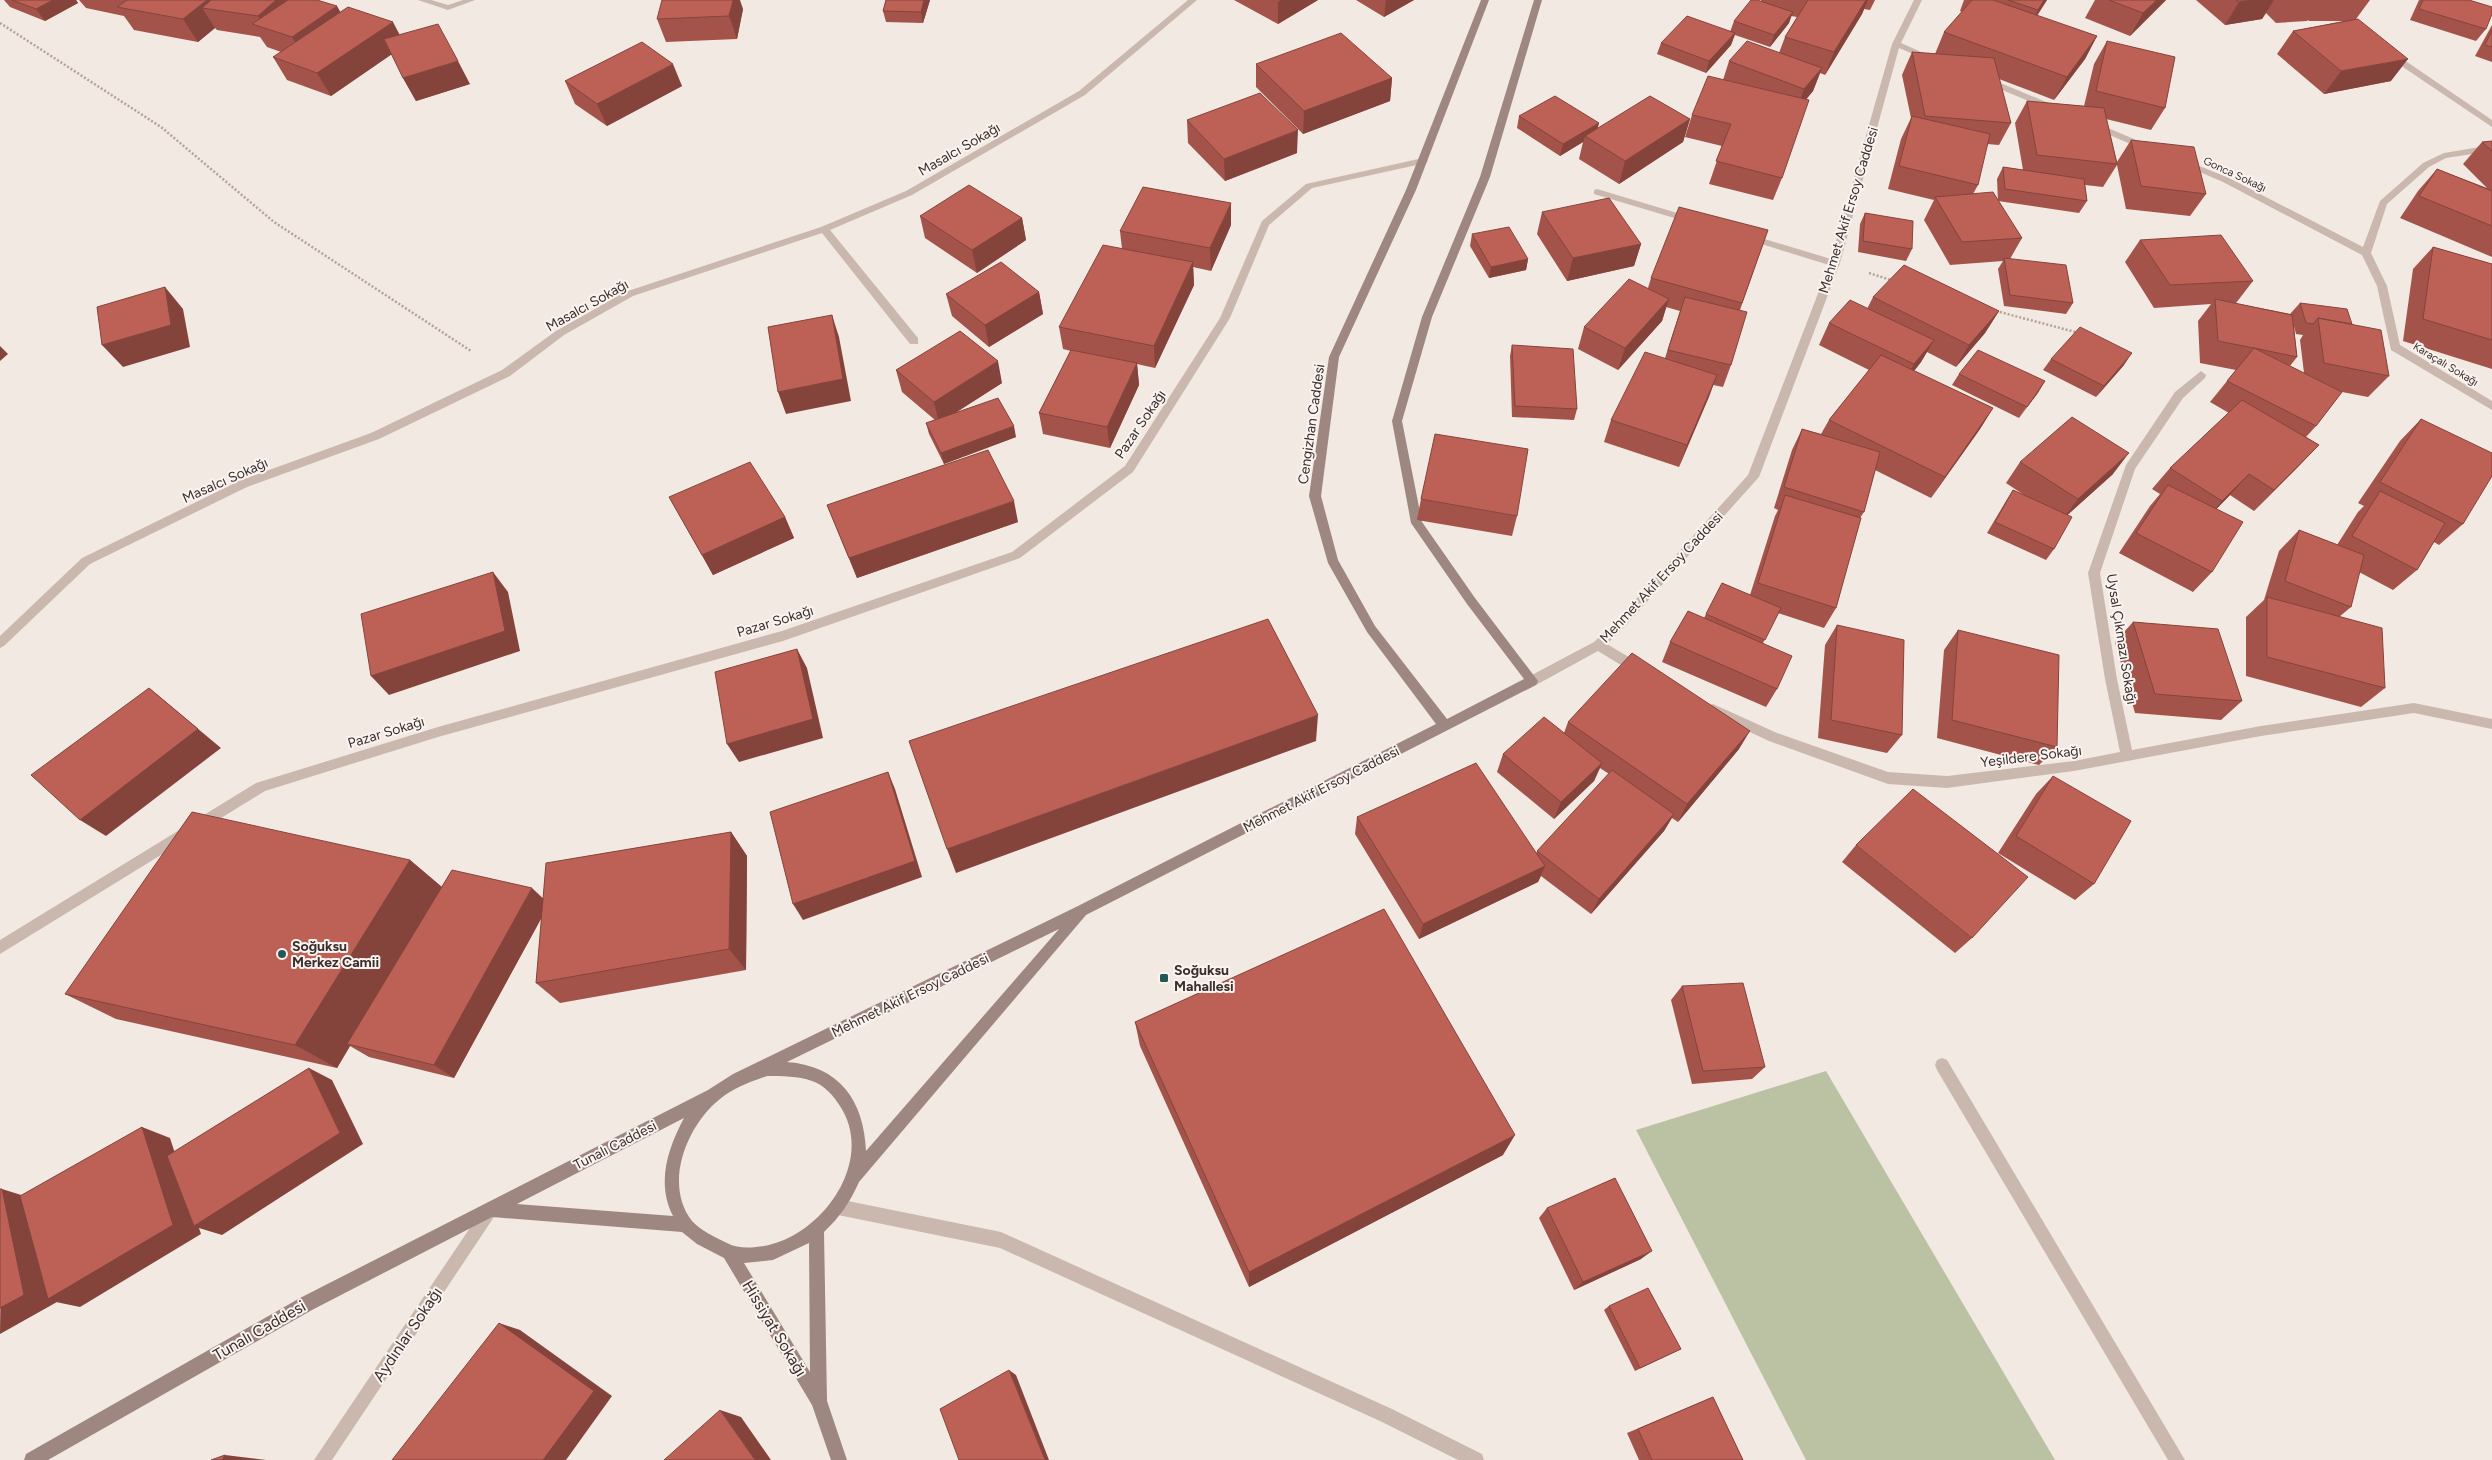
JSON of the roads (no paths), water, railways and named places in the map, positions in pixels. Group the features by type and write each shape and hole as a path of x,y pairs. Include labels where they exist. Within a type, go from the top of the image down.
{"main road":[{"name":"Cengizhan Caddesi","path":"1445,726 1371,629 1332,560 1315,496 1334,357 1423,161 1485,0"},
{"path":"1532,681 1470,601 1417,523 1397,421 1426,317 1485,177 1538,0"},
{"name":"Mehmet Akif Ersoy Caddesi","path":"738,1079 1083,910 1532,681"},
{"name":"Mehmet Akif Ersoy Caddesi","path":"854,1178 1083,910"},
{"path":"491,1208 685,1226 730,1254 759,1255 789,1247 816,1230 838,1207 854,1178 860,1148 856,1120 843,1096 822,1078 796,1069 767,1070 738,1079 713,1095 692,1118 678,1144 672,1174 674,1202 685,1226"},
{"name":"Tunalı Caddesi","path":"32,1460 306,1304 713,1095"},
{"name":"Hissiyat Sokağı","path":"816,1230 819,1401"},
{"name":"Hissiyat Sokağı","path":"730,1254 819,1401 839,1460"}],"street":[{"path":"422,0 448,8 471,0"},
{"name":"Masalcı Sokağı","path":"0,643 86,561 243,484 375,436 506,373 560,333 630,294 824,229 909,193 1082,93 1193,0"},
{"name":"Mehmet Akif Ersoy Caddesi","path":"1532,681 1598,645 1624,620 1753,477 1834,263 1896,44 1918,0"},
{"path":"1896,44 1940,62"},
{"path":"2381,48 2492,124"},
{"path":"1976,76 2065,113"},
{"path":"2082,120 2154,150"},
{"path":"2366,253 2383,203 2426,165 2444,156 2492,148"},
{"name":"Gonca Sokağı","path":"2172,158 2226,180 2366,253"},
{"name":"Pazar Sokağı","path":"0,948 261,787 448,729 783,636 1016,555 1129,469 1225,318 1266,223 1309,186 1423,161"},
{"path":"1597,192 1702,223"},
{"path":"824,229 914,342"},
{"path":"1740,235 1834,263"},
{"name":"Karaçalı Sokağı","path":"2366,253 2382,286 2395,347 2492,406"},
{"name":"Uysal Çıkmazı Sokağı","path":"2127,757 2111,679 2094,573 2130,468 2179,395 2201,375"},
{"path":"1598,645 1649,676"},
{"name":"Yeşildere Sokağı","path":"1701,704 1773,737 1888,778 1947,782 2127,757 2261,731 2414,708 2492,724"},
{"path":"1942,1065 2177,1460"},
{"path":"838,1207 1001,1240 1378,1411 1476,1460"},
{"name":"Aydınlar Sokağı","path":"322,1460 491,1208"}],"place":[{"name":"Soğuksu Merkez Camii","path":"282,954"},
{"name":"Soğuksu Mahallesi","path":"1164,978"}]}
